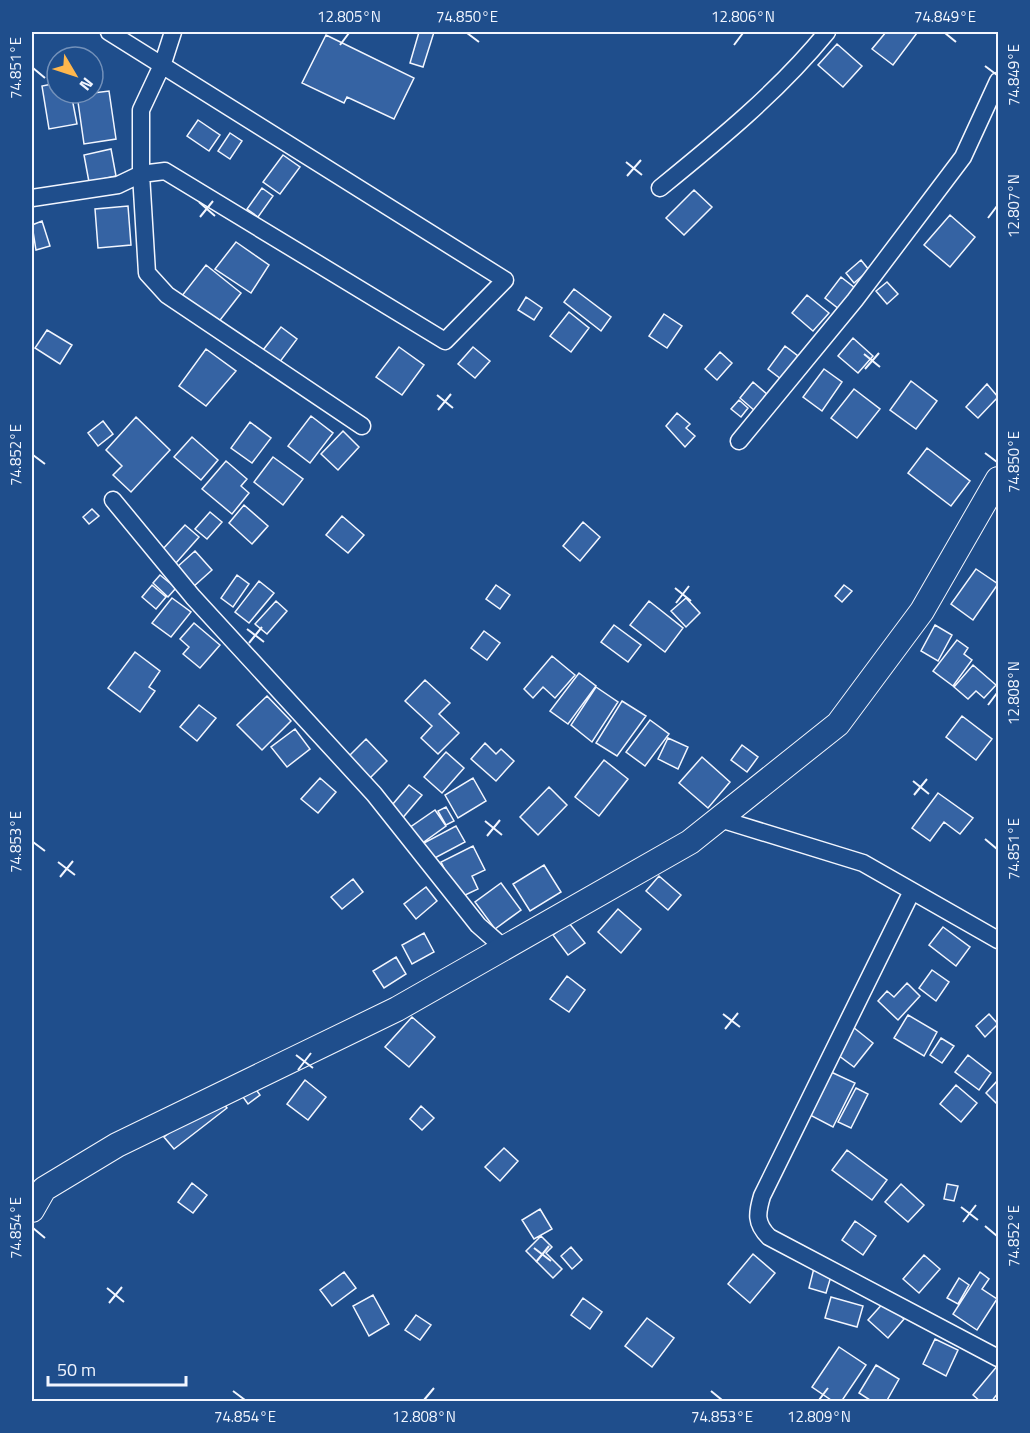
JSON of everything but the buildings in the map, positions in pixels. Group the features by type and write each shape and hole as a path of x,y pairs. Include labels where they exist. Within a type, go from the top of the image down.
{"street":[{"path":"32,198 118,185 141,174 165,171 445,341 505,280 163,63 109,32"},
{"path":"173,32 163,63 141,110 141,174 147,273 167,295 362,426"},
{"path":"660,188 730,131 806,57 827,32"},
{"path":"740,441 855,300 963,157 999,81"},
{"path":"32,1210 44,1189 117,1144 397,1009 690,842 838,724 922,611 999,479"},
{"path":"113,500 193,597 374,794 478,925 504,948"},
{"path":"720,819 863,863 999,940"},
{"path":"912,891 762,1196 757,1214 759,1228 768,1237 999,1358"}]}
